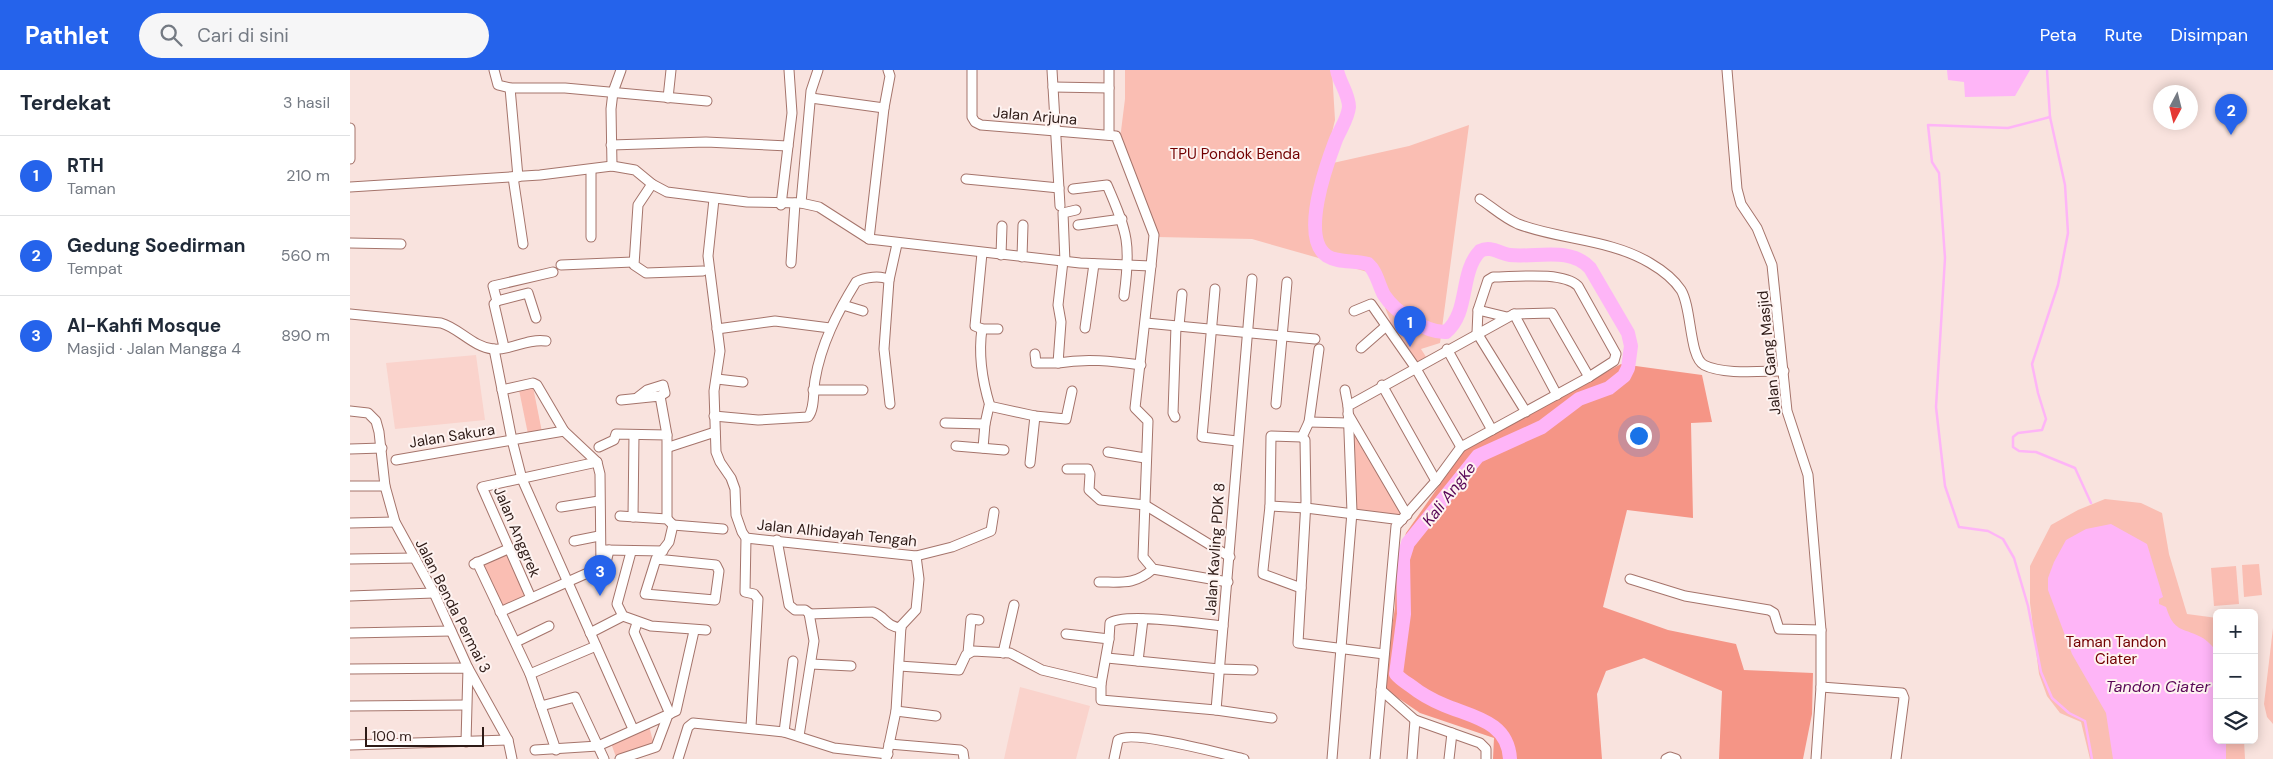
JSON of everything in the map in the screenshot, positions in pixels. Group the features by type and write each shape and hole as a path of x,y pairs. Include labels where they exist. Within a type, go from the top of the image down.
{"street":[{"path":"494,70 498,85 510,88 565,88 707,101"},
{"path":"612,166 613,92 621,70"},
{"path":"668,98 670,70"},
{"path":"781,205 792,114 790,70"},
{"path":"791,264 812,86 818,70"},
{"path":"869,239 884,108 890,76 888,70"},
{"name":"Jalan Arjuna","path":"972,70 972,117 975,122 981,125 1112,135"},
{"path":"1052,70 1054,132 1060,206"},
{"path":"1109,70 1112,135 1154,235 1146,323 1135,408 1148,421 1145,458 1144,560 1152,569 1228,582"},
{"name":"Jalan Gang Masjid","path":"1727,70 1737,189 1741,204 1757,228 1770,257 1774,277 1789,420 1808,475 1821,630 1821,687 1816,759"},
{"path":"1053,87 1109,88"},
{"path":"510,88 522,244"},
{"path":"811,98 884,108"},
{"path":"350,159 351,129"},
{"path":"612,146 706,142 788,146"},
{"path":"350,187 516,177 591,170 612,166 629,168 667,192 714,199 781,205 798,203 824,209 869,239 897,244 1000,255 1094,264 1150,266"},
{"path":"591,170 591,237"},
{"path":"966,180 1058,188"},
{"path":"652,184 638,204 632,262 639,270 646,272 704,270"},
{"path":"1073,189 1107,186 1122,219 1127,237 1128,266 1124,296"},
{"path":"714,199 708,256 720,351 714,416 716,452 735,489 736,515 746,538 745,592 754,594 758,599 751,727"},
{"path":"1480,199 1520,224 1621,250 1648,262 1667,275 1676,283 1685,300 1695,351 1698,360 1705,365 1728,370 1784,371"},
{"path":"1058,363 1061,322 1058,306 1064,261 1063,213 1076,210"},
{"path":"1078,225 1122,219"},
{"path":"1022,257 1023,225"},
{"path":"1000,255 1002,226"},
{"path":"350,243 401,244"},
{"path":"890,404 884,349 890,280 897,244"},
{"path":"982,252 975,324 977,328 998,329"},
{"path":"561,265 632,262"},
{"path":"1085,328 1094,264"},
{"path":"504,347 494,304 497,301 494,286 552,272"},
{"path":"1375,759 1394,530 1436,481 1460,447 1526,412 1558,395 1612,364 1616,354 1578,286 1572,280 1558,277 1493,277 1488,280 1478,310 1476,333 1526,412"},
{"path":"714,416 758,420 805,419 811,413 813,390 821,353 830,328 857,280 887,278 890,280"},
{"name":"Jalan Kavling PDK 8","path":"1216,710 1230,557 1237,441 1252,280"},
{"path":"1276,404 1287,282"},
{"path":"1216,289 1202,437 1237,441"},
{"path":"497,301 528,292 536,318"},
{"path":"1175,417 1173,413 1178,326 1182,294"},
{"path":"1354,311 1371,304 1385,327 1415,367 1460,447"},
{"path":"843,305 863,312"},
{"path":"1478,310 1511,315 1552,313 1589,377"},
{"path":"350,314 441,323 449,325 479,344 494,349 532,340 546,341"},
{"path":"1348,409 1382,385 1511,315"},
{"path":"1511,315 1558,395"},
{"path":"717,329 776,321 830,328"},
{"path":"1146,323 1315,339"},
{"path":"1361,348 1385,327"},
{"path":"982,329 979,349 983,383 990,406 985,424 984,448"},
{"path":"494,349 512,440 522,479 632,729"},
{"path":"1302,437 1309,422 1319,349"},
{"path":"1447,349 1492,430"},
{"path":"1035,354 1036,363 1108,360 1141,366"},
{"path":"717,378 743,382"},
{"path":"502,390 536,384 564,431 597,462 600,474 599,549 601,567"},
{"path":"599,549 659,555 716,565 719,571 715,600 646,594 659,555 669,542 669,447 660,396 665,393 663,385 647,390 638,397 621,400"},
{"path":"1382,385 1436,481"},
{"path":"813,390 863,390"},
{"path":"1332,759 1352,512 1346,390"},
{"path":"990,406 1035,416 1067,419 1072,391"},
{"path":"1348,409 1404,518"},
{"name":"Jalan Benda Permai 3","path":"350,411 363,412 372,416 379,432 385,486 396,522 434,593 468,668 508,740 512,759"},
{"path":"1030,463 1035,416"},
{"path":"1309,422 1348,423"},
{"path":"945,423 985,424"},
{"name":"Jalan Sakura","path":"396,460 564,431"},
{"path":"669,447 715,432"},
{"path":"599,447 614,440 616,434 667,435"},
{"path":"632,517 634,435"},
{"path":"1301,588 1263,574 1270,506 1271,436 1302,437"},
{"path":"1302,437 1305,440 1306,508 1298,644 1384,654"},
{"path":"956,446 1004,450"},
{"path":"350,449 382,448"},
{"path":"1108,452 1145,458"},
{"path":"522,479 597,462"},
{"path":"1067,469 1088,469 1090,474 1089,490 1092,496 1100,500 1145,505 1230,557"},
{"name":"Jalan Anggrek","path":"522,479 482,487 531,598"},
{"path":"350,486 385,486"},
{"path":"561,507 600,501"},
{"path":"1270,506 1404,518"},
{"name":"Jalan Alhidayah Tengah","path":"746,538 916,556 952,547 991,531 994,512"},
{"path":"620,516 723,528"},
{"path":"350,523 396,522"},
{"path":"574,541 599,536"},
{"path":"777,540 789,605 795,610 805,610 809,614 814,641 799,736"},
{"path":"508,548 476,563 530,674 556,750"},
{"path":"500,612 601,567 606,563 610,550"},
{"path":"631,552 617,601 623,616 637,623 694,631 706,630"},
{"path":"678,759 688,727 691,724 751,727 784,732 834,748 887,757 896,711 901,628 902,624 916,610 919,579 916,556"},
{"path":"350,559 415,558"},
{"path":"1099,582 1132,582 1140,580 1152,569"},
{"path":"1630,579 1686,596 1769,610 1774,613 1779,629 1821,630"},
{"path":"350,596 434,593"},
{"path":"1684,606 1686,596"},
{"path":"1004,653 1014,605"},
{"path":"809,614 873,612 879,614 888,625 901,628"},
{"path":"590,633 623,616"},
{"path":"899,666 959,670 968,653 971,619 979,620"},
{"path":"1223,626 1144,619 1112,622 1100,684 1101,700 1216,710 1272,718"},
{"path":"1138,660 1144,619"},
{"path":"620,759 656,747 669,714 634,632 637,623"},
{"path":"516,642 549,626"},
{"path":"350,633 451,630"},
{"path":"535,750 598,746 677,709 694,631"},
{"path":"1066,634 1109,639"},
{"path":"530,674 596,646"},
{"path":"968,653 981,650 1017,655 1042,670 1100,684"},
{"path":"1106,658 1219,669 1253,670"},
{"path":"784,732 793,661"},
{"path":"811,664 851,666"},
{"path":"350,669 468,668 466,742"},
{"path":"1821,687 1902,693 1904,698 1896,759"},
{"path":"1381,690 1415,720 1483,744 1486,749 1486,759"},
{"path":"541,706 575,697 604,759"},
{"path":"350,706 466,705"},
{"path":"896,711 936,716"},
{"path":"1412,759 1415,720"},
{"path":"1449,759 1452,733"},
{"path":"1114,759 1118,740 1128,736 1217,756 1244,759"},
{"path":"350,745 508,740"},
{"path":"889,744 960,750 963,752 964,759"},
{"path":"1666,759 1670,757 1676,759"}],"shaded area":[{"path":"476,355 485,420 395,429 386,363"},
{"path":"1621,364 1702,375 1712,422 1691,423 1693,518 1627,510 1603,607 1668,630 1736,644 1744,670 1813,673 1812,714 1803,759 1719,759 1722,691 1644,658 1606,671 1597,694 1602,759 1493,759 1494,738 1420,713 1382,687 1395,608 1396,568 1406,533 1464,450"},
{"path":"1020,687 1090,706 1076,759 1004,759"}],"green space":[{"name":"TPU Pondok Benda","path":"1125,70 1332,70 1335,120 1324,165 1409,146 1469,125 1440,343 1421,349 1428,360 1413,365 1386,322 1390,320 1371,273 1252,239 1157,237 1120,139 1125,99"},
{"path":"533,387 542,432 528,434 519,390"},
{"path":"1351,419 1407,515 1352,512"},
{"name":"Tandon Ciater","path":"2105,499 2141,503 2162,513 2169,554 2187,614 2213,617 2213,744 2244,744 2245,759 2090,759 2081,722 2060,713 2047,696 2039,674 2030,603 2030,566 2051,525 2078,510"},
{"path":"507,552 528,596 501,609 481,564"},
{"path":"2259,564 2262,595 2244,597 2242,565"},
{"path":"2236,566 2239,604 2214,606 2211,568"},
{"path":"2273,628 2273,724 2267,717 2264,704"},
{"path":"649,726 654,745 616,757 611,743"}],"water":[{"path":"1947,70 2030,70 2015,96 1965,97 1964,82 1948,80"},
{"name":"Tandon Ciater","path":"2111,524 2147,544 2163,597 2159,599 2159,604 2166,607 2175,625 2203,638 2213,647 2213,744 2226,744 2226,759 2113,759 2106,713 2072,654 2048,590 2048,578 2066,540 2086,529"}],"waterway":[{"name":"Kali Angke","path":"1337,70 1349,107 1326,167 1315,218 1319,247 1327,256 1336,260 1368,264 1389,302 1420,325 1429,329 1446,332 1458,314 1469,270 1473,260 1480,251 1492,249 1520,256 1552,254 1573,257 1582,261 1590,268 1628,333 1631,346 1628,368 1624,376 1609,388 1579,399 1542,427 1478,456 1408,543 1403,559 1404,614 1396,674 1427,697 1477,717 1496,728 1508,746 1510,759"},
{"path":"2047,70 2050,117 2065,185 2068,233 2058,285 2032,364 2046,419 2042,430 2018,433 2013,437 2013,447 2019,451 2036,452 2075,468 2091,503"},
{"path":"2050,117 2008,128 1928,125 1932,162 1939,173 1945,258 1936,407 1945,486 1959,527 1988,531 2003,539 2014,558 2028,606 2041,672 2052,698 2069,713 2085,721 2092,759"}],"place":[{"name":"Gedung Soedirman","path":"2231,135"},
{"name":"RTH","path":"1410,347"},
{"name":"Al-Kahfi Mosque","path":"600,596"}],"park label":[{"name":"Taman Tandon Ciater","path":"2116,650"}]}
